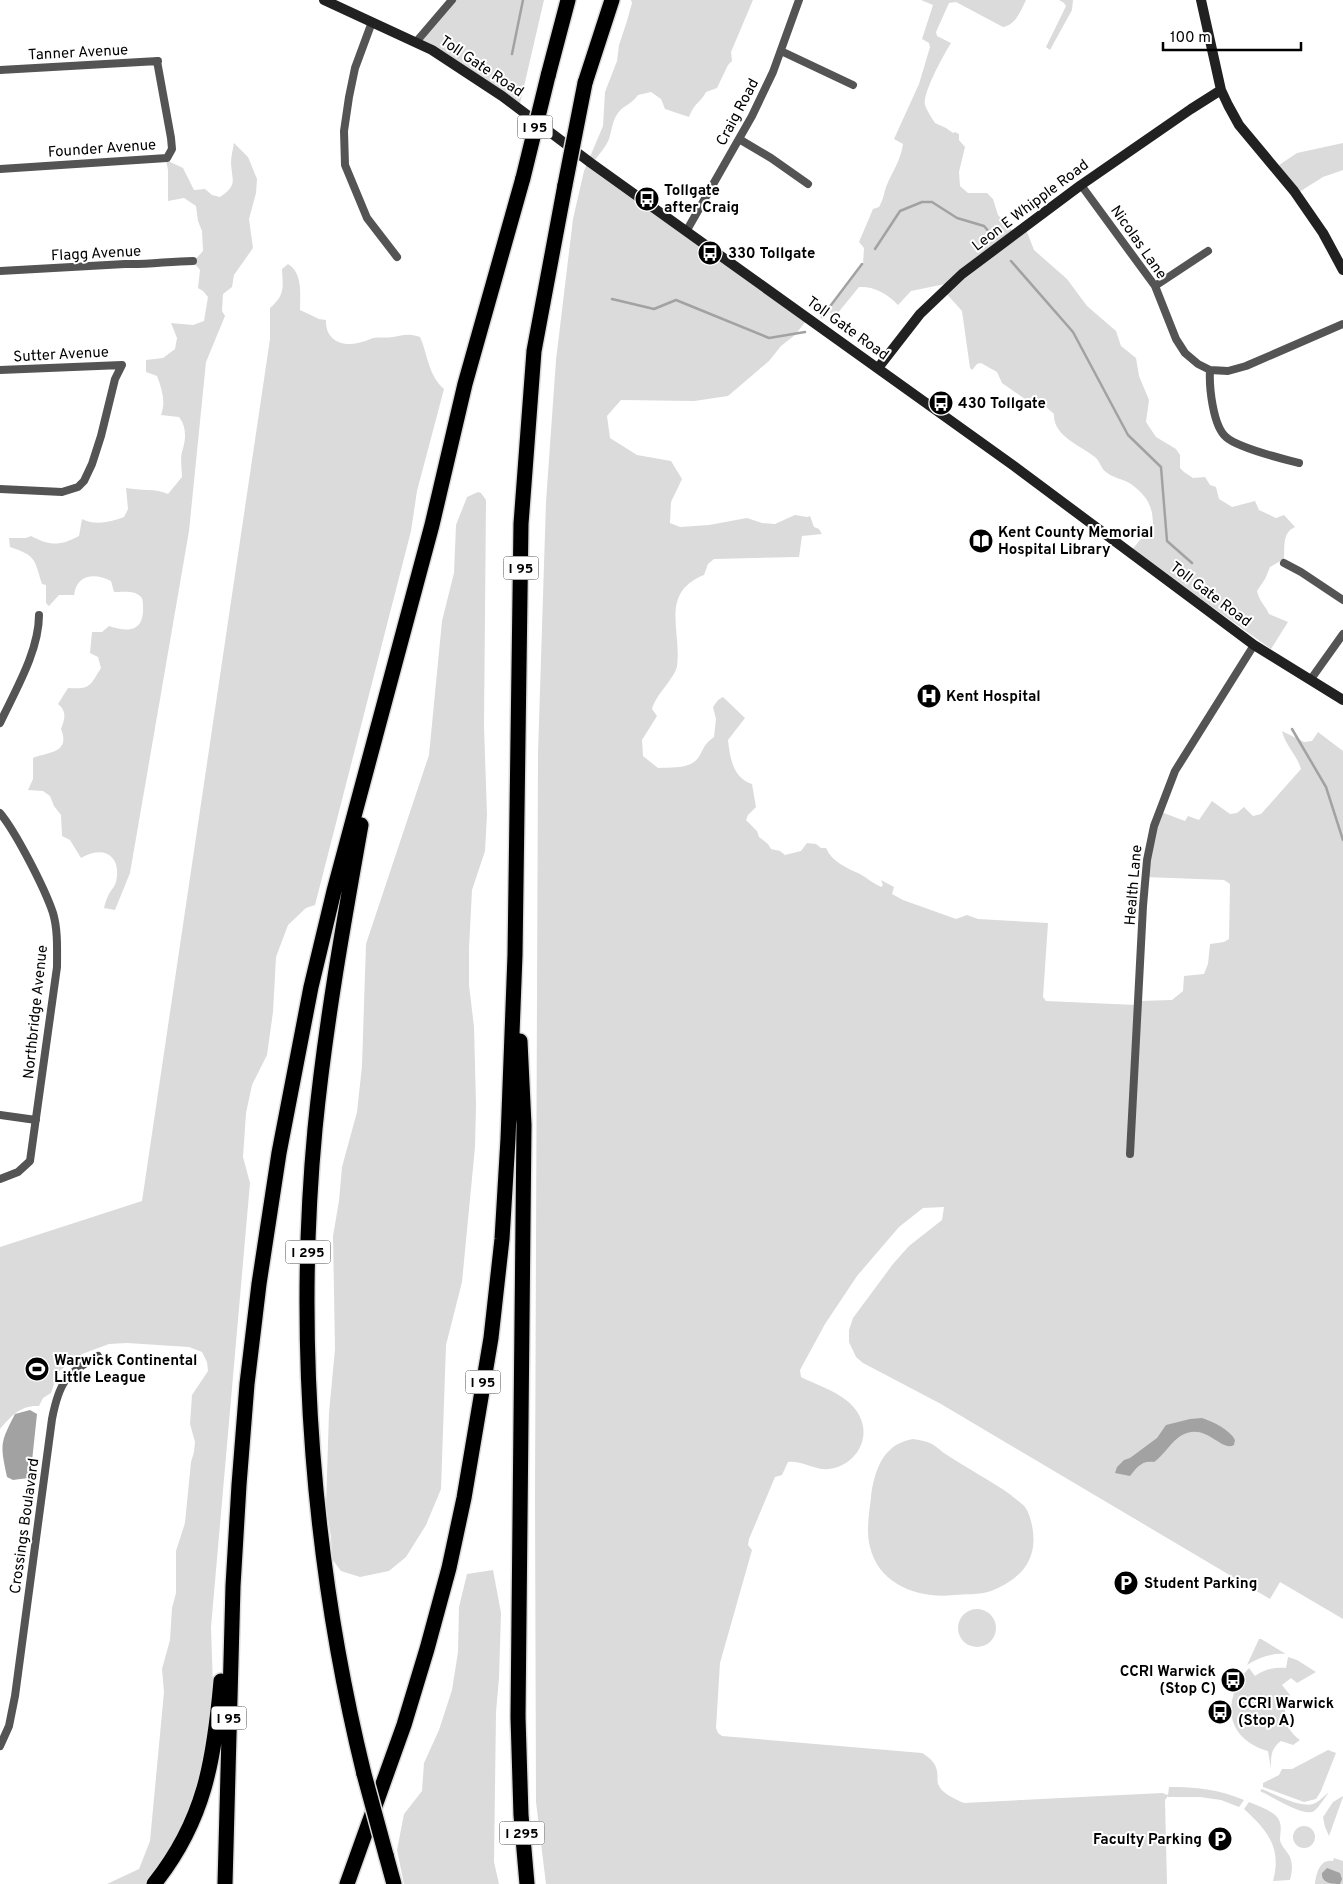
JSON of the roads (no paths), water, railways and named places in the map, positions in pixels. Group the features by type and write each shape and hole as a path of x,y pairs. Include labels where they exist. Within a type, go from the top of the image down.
{"highway":[{"name":"I 95","path":"225,1884 234,1553 251,1351 263,1252 279,1153 318,955 434,516 465,384 523,178 568,0"},
{"name":"I 95","path":"347,1884 379,1798 428,1649 449,1568 464,1498 492,1338 502,1239 508,1147 515,955 521,524 534,351 585,83 606,0"},
{"path":"585,83 612,0"},
{"name":"I 295","path":"377,730 337,959 323,1057 312,1181 308,1297 313,1438 324,1553 340,1660 364,1774 394,1884"},
{"name":"I 295","path":"515,955 524,1125 519,1640 520,1782 527,1884"},
{"path":"154,1884 172,1858 185,1834 199,1804 210,1771 216,1733 234,1553"},
{"path":"520,1782 535,1884"}],"main road":[{"name":"Toll Gate Road","path":"324,0 432,50 502,96 592,163 1021,471 1254,644 1343,700"},
{"path":"1201,0 1221,90 1239,125 1294,191 1323,233 1343,270"},
{"name":"Leon E Whipple Road","path":"878,368 920,314 962,274 1081,185 1221,90"}],"street":[{"path":"416,42 452,0"},
{"name":"Craig Road","path":"687,230 752,116 781,51 798,0"},
{"path":"372,22 355,68 349,97 344,131 345,165 367,218 397,257"},
{"path":"781,51 854,85"},
{"name":"Tanner Avenue","path":"0,70 158,61"},
{"name":"Founder Avenue","path":"0,169 167,158 171,153 172,144 158,61"},
{"path":"739,139 771,158 808,184"},
{"name":"Nicolas Lane","path":"1081,185 1155,286 1176,338 1185,353 1198,364 1210,370"},
{"path":"1155,286 1208,251"},
{"name":"Flagg Avenue","path":"0,271 125,264 145,265 157,262 193,261"},
{"path":"1299,463 1279,459 1226,437 1219,428 1209,387 1210,370 1228,371 1246,366 1343,324"},
{"name":"Sutter Avenue","path":"0,370 122,365 115,379 92,464 84,481 78,487 62,492 0,489"},
{"path":"1284,563 1343,600"},
{"path":"0,723 27,664 39,630 39,615"},
{"path":"1311,679 1343,634"},
{"name":"Health Lane","path":"1130,1154 1144,897 1147,860 1154,826 1175,771 1254,644"},
{"name":"Northbridge Avenue","path":"0,813 20,845 41,886 53,913 57,936 57,967 30,1161 18,1172 0,1179"},
{"path":"0,1115 36,1120"},
{"name":"Crossings Boulavard","path":"0,1746 9,1726 15,1696 52,1419 57,1394 66,1379 80,1366 98,1356"}],"waterway":[{"path":"512,54 523,0"},
{"path":"875,249 900,211 922,202 932,202 957,218 984,226 990,233"},
{"path":"1011,261 1073,332 1128,435 1161,467 1167,541 1192,563"},
{"path":"822,317 862,264"},
{"path":"612,299 654,309 676,300 769,338 805,332"},
{"path":"1292,729 1326,787 1343,840"}],"place":[{"name":"Tollgate after Craig","path":"647,199"},
{"name":"330 Tollgate","path":"710,253"},
{"name":"430 Tollgate","path":"941,403"},
{"name":"Kent County Memorial Hospital Library","path":"981,541"},
{"name":"Kent Hospital","path":"929,696"},
{"name":"Warwick Continental Little League","path":"37,1369"},
{"name":"Student Parking","path":"1126,1583"},
{"name":"CCRI Warwick (Stop C)","path":"1233,1680"},
{"name":"CCRI Warwick (Stop A)","path":"1220,1712"},
{"name":"Faculty Parking","path":"1220,1839"}]}
